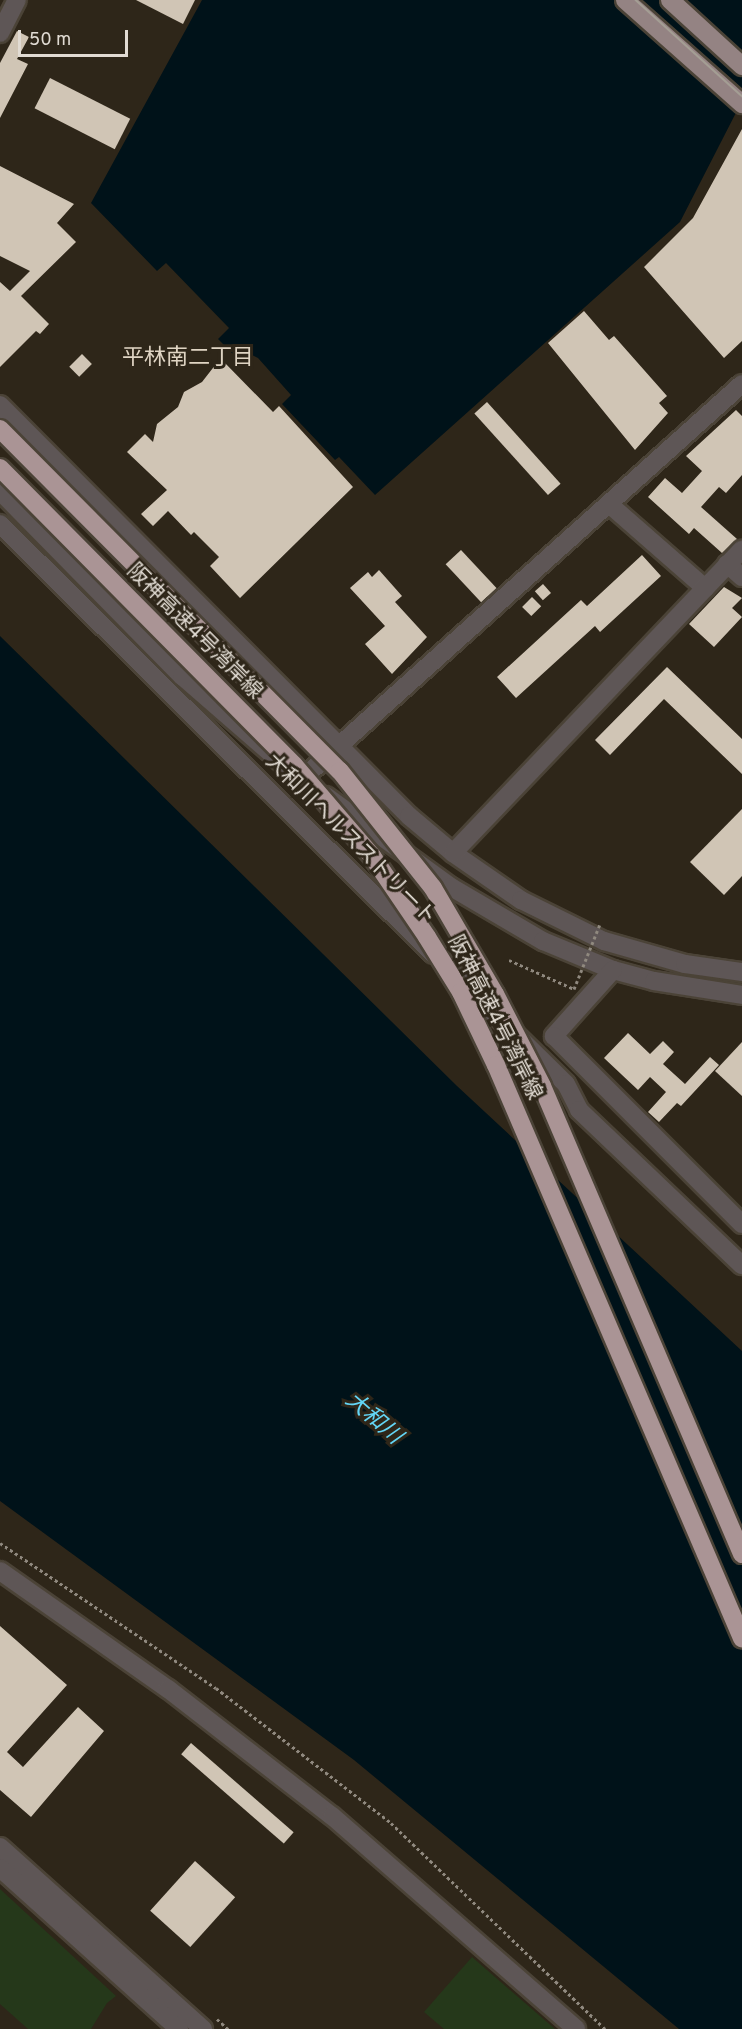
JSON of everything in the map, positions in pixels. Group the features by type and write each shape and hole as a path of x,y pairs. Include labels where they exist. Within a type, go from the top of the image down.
{"highway":[{"name":"阪神高速4号湾岸線","path":"0,429 340,771 406,850 433,888 495,994 542,1086 742,1554"},
{"name":"阪神高速4号湾岸線","path":"0,468 294,765 372,856 427,937 460,992 496,1065 742,1638"}],"main road":[{"path":"625,0 742,104"},
{"path":"670,0 742,66"}],"street":[{"path":"0,33 17,0"},
{"path":"302,779 742,384"},
{"path":"0,405 339,746 453,853 521,900 604,941 685,964 742,972"},
{"path":"0,491 182,676 302,779 451,887 508,923 613,970 693,989 742,995"},
{"path":"609,504 705,588"},
{"name":"大和川ヘルスストリート","path":"0,524 566,1084 579,1110 742,1265"},
{"path":"453,853 742,549"},
{"path":"727,564 742,578"},
{"path":"613,970 554,1036 742,1224"},
{"path":"0,1571 168,1689 333,1816 576,2029"},
{"path":"0,1847 203,2029"},
{"path":"0,1868 178,2029"}],"path":[{"path":"509,960 574,989 600,924"},
{"path":"0,1543 216,1688 391,1823 605,2029"}],"green space":[{"path":"0,1889 116,1996 107,2003 91,2029 28,2029 0,2004"},
{"path":"472,1957 555,2029 444,2029 424,2012"}],"water":[{"path":"202,0 742,0 742,101 680,222 375,495 339,457 335,460 282,404 291,395 258,358 250,354 241,362 218,339 229,328 166,263 157,271 91,203"},
{"name":"大和川","path":"0,636 457,1086 742,1351 742,2029 679,2029 354,1760 0,1501"}],"building":[{"path":"136,0 195,0 183,24"},
{"path":"17,31 29,37 17,59 28,64 0,118 0,63"},
{"path":"50,78 130,119 115,149 35,108"},
{"path":"742,129 742,341 724,358 644,267 693,218"},
{"path":"0,166 74,204 57,223 76,242 21,296 49,324 40,334 36,331 0,367 0,282 10,291 30,271 0,256"},
{"path":"584,311 609,340 614,336 667,396 659,403 668,413 635,450 548,343"},
{"path":"82,354 92,364 79,377 69,367"},
{"path":"224,362 273,412 279,406 353,487 240,598 210,566 219,557 194,532 191,535 168,511 153,526 141,514 167,490 127,452 145,434 153,442 157,424 178,407 184,392 202,382 216,364"},
{"path":"487,402 561,484 548,495 474,413"},
{"path":"736,410 742,416 742,475 726,493 719,487 701,507 737,539 722,553 694,528 689,534 648,497 665,478 682,493 702,471 686,456"},
{"path":"461,550 496,588 481,602 446,564"},
{"path":"642,555 661,576 600,632 595,626 516,698 497,677 581,600 587,606"},
{"path":"379,570 402,596 395,602 427,637 392,674 365,644 385,626 350,588 368,572 372,577"},
{"path":"543,584 551,593 543,600 535,591"},
{"path":"724,587 742,598 732,608 742,617 714,647 689,624"},
{"path":"532,597 541,606 531,616 522,607"},
{"path":"667,667 742,739 742,774 664,699 610,755 595,740"},
{"path":"742,809 742,876 724,895 690,862"},
{"path":"628,1033 650,1054 663,1041 674,1052 663,1064 685,1084 710,1057 719,1065 681,1106 677,1103 659,1122 648,1112 666,1092 650,1077 638,1090 604,1058"},
{"path":"742,1042 742,1096 715,1071"},
{"path":"0,1626 67,1685 7,1752 23,1767 78,1707 104,1731 31,1817 0,1790"},
{"path":"191,1743 294,1832 284,1844 181,1754"},
{"path":"195,1861 235,1897 190,1947 150,1911"}],"tram line":[{"path":"636,0 742,96"}],"district":[{"name":"平林南二丁目","path":"188,359"}]}
